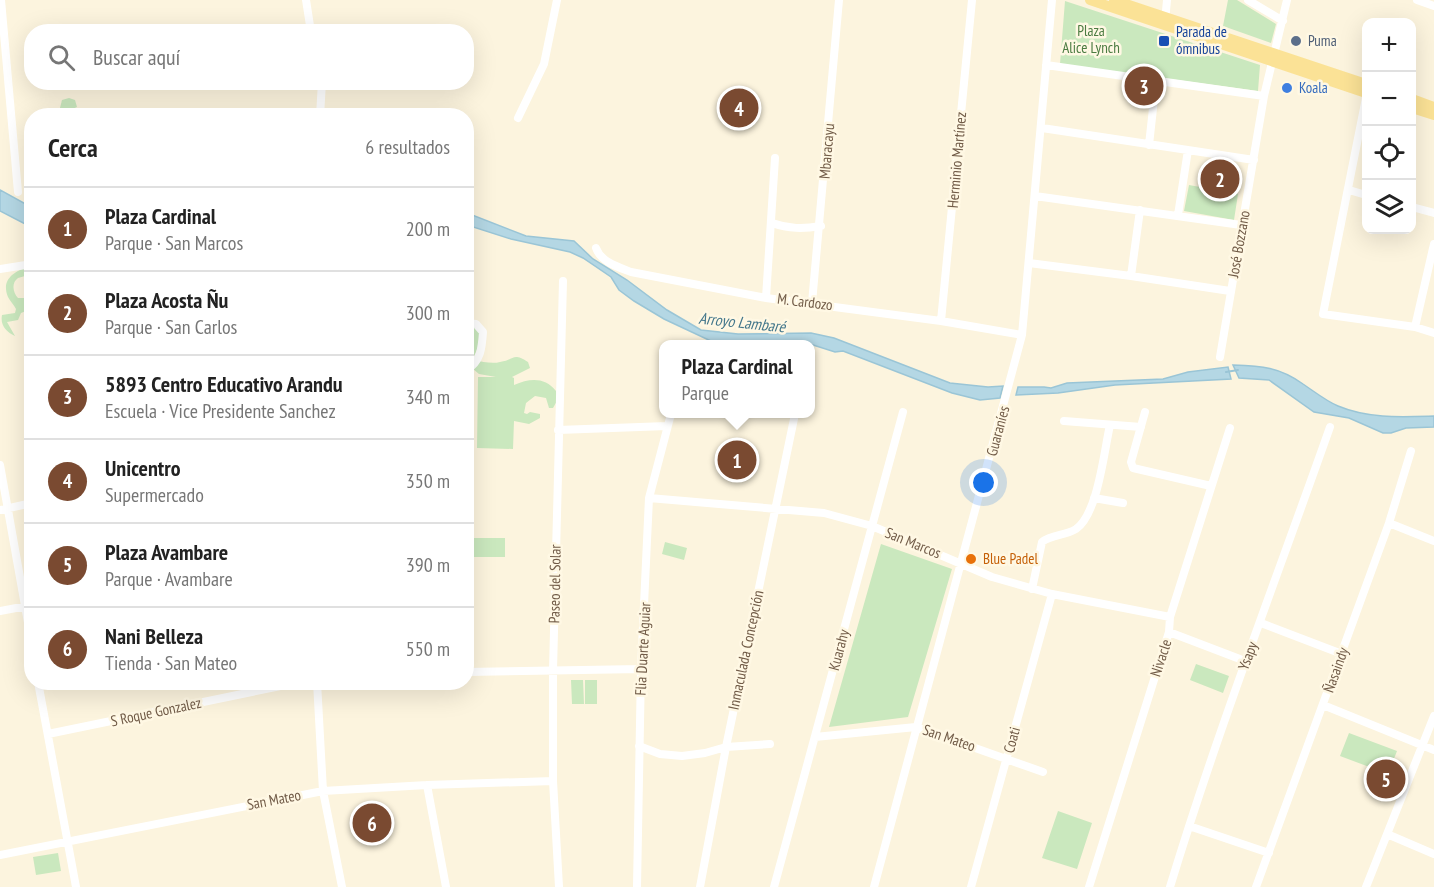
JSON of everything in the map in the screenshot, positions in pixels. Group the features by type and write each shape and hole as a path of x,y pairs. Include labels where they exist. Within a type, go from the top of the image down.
{"main road":[{"path":"1090,0 1362,83"},
{"path":"1114,0 1165,21"},
{"path":"1274,57 1362,91"},
{"path":"1416,100 1434,107"},
{"path":"1416,109 1434,115"}],"street":[{"path":"1,0 18,192"},
{"path":"306,0 309,24"},
{"path":"518,118 544,64 557,0"},
{"name":"Mbaracayu","path":"812,303 839,0"},
{"name":"Herminio Martínez","path":"941,321 972,0"},
{"name":"Guaraníes","path":"874,887 1022,335 1052,0"},
{"path":"1165,21 1167,0"},
{"path":"1248,0 1283,21"},
{"name":"José Bozzano","path":"1220,357 1264,96 1287,0"},
{"path":"1417,0 1434,6"},
{"path":"1046,65 1264,96"},
{"path":"1149,145 1156,81"},
{"path":"320,108 322,90"},
{"path":"1362,120 1323,314 1415,327 1434,333"},
{"path":"1041,128 1254,160"},
{"path":"1178,215 1188,150"},
{"path":"766,298 775,158"},
{"path":"1349,190 1362,194"},
{"path":"1035,196 1241,225"},
{"path":"1416,208 1434,213"},
{"path":"1131,276 1140,210"},
{"path":"772,223 785,228 803,229 820,226"},
{"path":"1415,327 1434,244"},
{"name":"M. Cardozo","path":"596,248 598,254 603,258 631,272 766,298 941,321 1022,335"},
{"path":"1029,263 1230,291"},
{"path":"0,269 24,265"},
{"name":"Paseo del Solar","path":"559,887 553,781 558,430 563,281"},
{"path":"474,324 483,332 479,357 474,365"},
{"name":"Kuarahy","path":"774,887 903,412"},
{"path":"1145,412 1131,462 1133,468 1211,486"},
{"name":"Flia Duarte Aguiar","path":"637,887 641,669 649,498 670,418"},
{"name":"Inmaculada Concepción","path":"700,887 726,747 794,418"},
{"path":"1064,421 1141,427"},
{"path":"1032,589 1042,542 1047,537 1074,530 1084,521 1094,498 1110,425"},
{"path":"558,430 668,426"},
{"name":"Ysapy","path":"1170,887 1245,661 1261,623 1330,427"},
{"name":"Nivacle","path":"1089,887 1169,632 1170,617 1230,428"},
{"name":"Ñasaindy","path":"1257,887 1389,524 1411,451"},
{"path":"0,465 4,509 24,590"},
{"name":"San Marcos","path":"649,498 824,513 872,526 992,577 1052,594 1170,617"},
{"path":"1094,498 1123,503"},
{"path":"4,509 24,505"},
{"path":"1389,524 1434,542"},
{"name":"Coati","path":"971,887 1052,594"},
{"path":"0,611 24,607"},
{"path":"1261,623 1342,654"},
{"path":"1169,632 1245,661"},
{"path":"474,672 641,669"},
{"path":"40,690 76,887"},
{"name":"S Roque Gonzalez","path":"48,734 261,690"},
{"path":"317,690 323,791 342,887"},
{"path":"1323,705 1434,750"},
{"path":"1366,887 1434,716"},
{"name":"San Mateo","path":"816,737 916,727 1042,772"},
{"path":"639,746 660,754 682,756 726,747 770,744"},
{"name":"San Mateo","path":"0,855 323,791 427,784 553,781"},
{"path":"427,784 446,887"},
{"path":"1189,826 1269,853"},
{"path":"1388,834 1434,854"}],"green space":[{"path":"1228,0 1237,0 1276,24 1271,43 1223,26"},
{"name":"Plaza Alice Lynch","path":"1065,1 1260,65 1258,91 1060,64"},
{"path":"69,98 75,100 77,107 60,108 62,100"},
{"path":"1189,185 1238,194 1234,220 1184,211"},
{"path":"24,269 24,276 16,280 14,291 18,298 24,298 24,312 18,320 7,322 15,336 6,330 2,322 2,315 15,313 16,309 8,297 6,285 11,276"},
{"path":"474,326 481,330 474,357"},
{"path":"474,357 475,360 494,363 519,358 528,362 530,368 512,377 514,385 526,381 542,381 556,391 557,401 553,408 549,408 546,398 535,396 526,403 524,413 540,414 540,418 529,424 514,421 513,449 477,448 478,377 496,377 479,374 474,370"},
{"path":"474,538 505,538 505,557 474,557"},
{"path":"665,542 687,548 684,560 662,554"},
{"path":"881,544 952,569 908,717 829,727"},
{"path":"1196,664 1229,676 1223,693 1190,680"},
{"path":"571,680 583,680 584,704 572,704"},
{"path":"585,680 597,680 597,704 585,704"},
{"path":"1349,733 1397,751 1388,774 1340,756"},
{"path":"1058,811 1092,823 1077,869 1042,858"},
{"path":"58,853 61,871 36,875 33,857"}],"water":[{"path":"0,190 24,203 24,223 0,211"},
{"path":"474,216 526,236 574,241 593,259 627,280 667,310 701,330 738,334 811,333 834,338 950,383 988,387 1003,386 1000,398 980,400 952,393 843,351 835,352 815,346 815,340 709,340 664,319 634,301 619,290 611,277 583,258 570,252 511,239 474,227"},
{"path":"1233,365 1262,367 1286,374 1329,402 1350,410 1386,416 1434,416 1434,427 1406,428 1383,433 1349,418 1314,412 1269,380 1239,378"},
{"path":"1228,367 1231,379 1115,385 1058,393 1016,395 1018,387 1051,388 1067,383 1163,379 1188,372"}],"waterway":[{"name":"Arroyo Lambaré","path":"1226,372 1238,370"}],"place":[{"name":"Parada de ómnibus","path":"1164,41"},
{"name":"Puma","path":"1296,41"},
{"name":"5893 Centro Educativo Arandu","path":"1144,86"},
{"name":"Koala","path":"1287,88"},
{"name":"Unicentro","path":"739,108"},
{"name":"Plaza Acosta Ñu","path":"1220,179"},
{"name":"Plaza Cardinal","path":"737,460"},
{"name":"Blue Padel","path":"971,559"},
{"name":"Plaza Avambare","path":"1386,779"},
{"name":"Nani Belleza","path":"372,823"}]}
